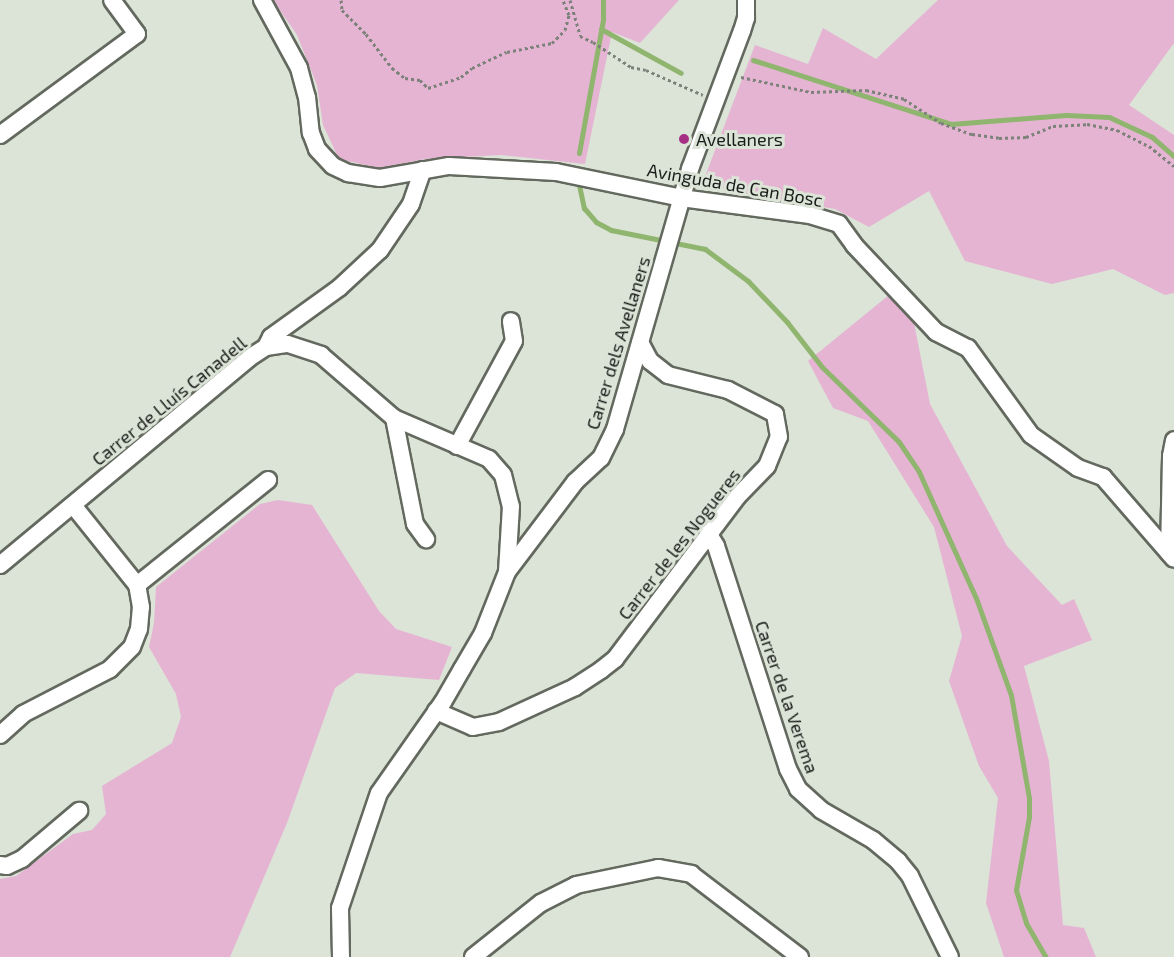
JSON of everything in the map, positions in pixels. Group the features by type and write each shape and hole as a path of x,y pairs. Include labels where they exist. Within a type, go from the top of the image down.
{"street":[{"path":"0,135 137,34 112,0"},
{"name":"Avinguda de Can Bosc","path":"262,0 300,68 306,88 311,133 323,156 340,170 358,176 380,178 458,166 556,172 681,198 810,215 839,224 854,245 936,332 968,348 1030,435 1078,468 1103,477 1172,556"},
{"name":"Carrer dels Avellaners","path":"341,957 340,908 379,793 436,711 483,633 507,572 575,482 601,458 615,429 681,198 714,99 744,25 746,0"},
{"path":"266,347 271,337 339,288 380,250 411,204 423,170"},
{"path":"457,446 514,340 511,321"},
{"name":"Carrer de les Nogueres","path":"436,711 472,726 499,722 575,687 602,670 615,659 737,497 767,466 779,437 775,414 728,390 668,375 650,361 640,342"},
{"name":"Carrer de Lluís Canadell","path":"0,565 249,358 266,347 288,344 321,355 394,418 489,459 503,475 511,506 507,572"},
{"path":"394,418 415,524 426,539"},
{"path":"1172,556 1171,456 1174,440"},
{"path":"137,585 268,480"},
{"path":"0,735 23,714 110,669 132,647 139,629 141,607 137,585 73,505"},
{"name":"Carrer de la Verema","path":"708,533 716,546 785,759 798,789 821,810 873,840 898,861 910,876 950,957"},
{"path":"0,865 7,866 22,859 79,811"},
{"path":"473,957 541,903 576,885 658,868 691,874 800,957"}],"path":[{"path":"341,0 342,10 366,34 392,68 405,78 420,80 428,88 460,77 472,68 507,52 552,43 565,30 569,15 563,0"},
{"path":"570,0 580,36 601,46 631,67 646,70 714,99"},
{"path":"724,74 811,92 866,90 904,99 941,123 972,134 999,138 1026,137 1053,126 1087,124 1117,130 1149,146 1174,166"}],"shaded area":[{"path":"273,0 679,0 640,43 612,32 585,164 501,155 425,159 379,168 339,159 323,125 317,85 297,35"},
{"path":"938,0 1174,0 1174,43 1129,105 1174,135 1174,293 1165,295 1113,269 1052,284 965,261 929,191 869,227 835,209 727,190 703,182 755,45 808,64 823,28 876,59"},
{"path":"889,295 914,323 930,404 1007,546 1062,605 1074,599 1092,640 1024,666 1049,761 1063,925 1084,928 1096,957 1004,957 986,903 998,798 979,766 949,681 962,636 934,527 868,421 833,408 808,361"},
{"path":"278,500 312,505 379,611 396,629 452,647 439,680 356,673 335,688 287,823 230,957 0,957 0,879 16,876 73,834 92,830 106,814 102,786 172,743 181,717 176,694 149,647 154,623 156,587 260,504"}],"waterway":[{"path":"579,153 603,19 603,0"},
{"path":"601,29 681,73"},
{"path":"753,60 951,124 1066,115 1109,117 1152,137 1174,156"},
{"path":"579,185 584,208 596,222 611,230 705,249 748,281 787,322 822,367 899,442 919,472 976,598 1011,695 1029,798 1029,817 1016,890 1026,923 1046,957"}],"place":[{"name":"Avellaners","path":"684,139"}]}
